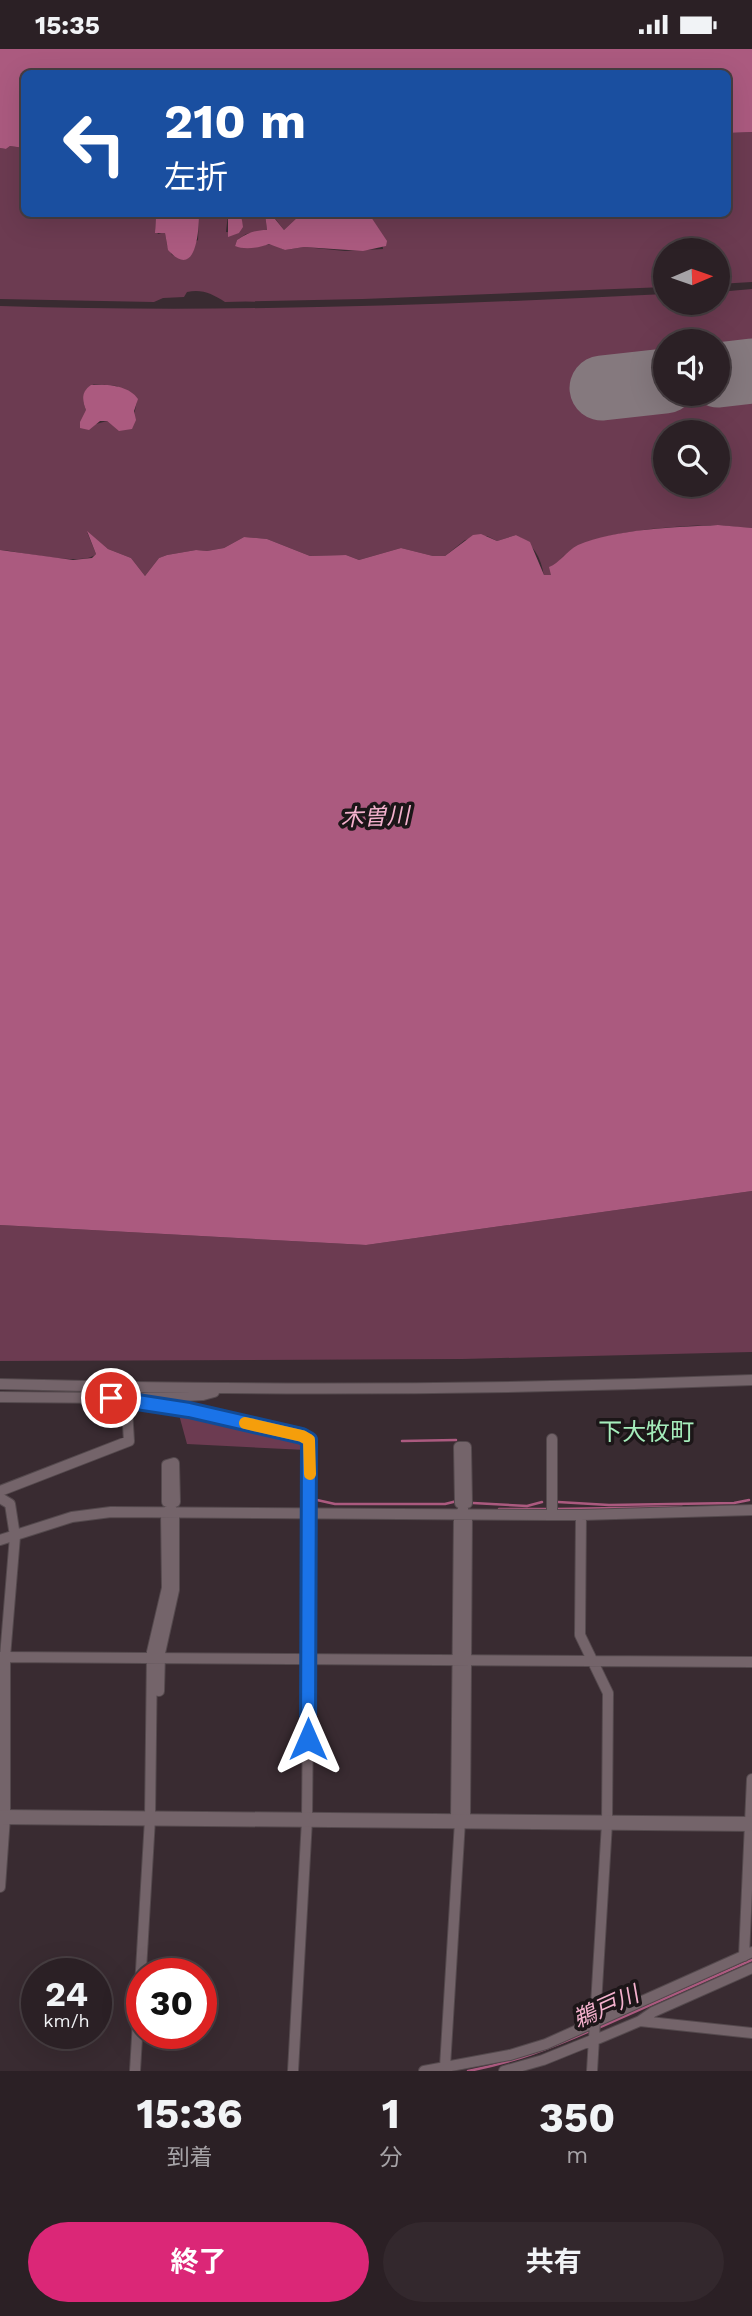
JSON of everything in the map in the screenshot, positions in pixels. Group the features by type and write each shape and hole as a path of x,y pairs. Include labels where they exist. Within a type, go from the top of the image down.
{"street":[{"path":"0,1384 225,1388 601,1386 752,1380"},
{"path":"0,1397 116,1398 202,1395 225,1388"},
{"path":"0,1491 129,1441 128,1410 116,1398"},
{"path":"116,1398 189,1410 302,1436 309,1440 307,1820 293,2071"},
{"path":"552,1439 552,1515"},
{"path":"0,1498 10,1504 15,1536 3,1657 0,1887"},
{"path":"149,1958 156,1657 167,1588 170,1510"},
{"path":"0,1540 88,1514 170,1510 309,1514 463,1512 552,1515 752,1510"},
{"path":"445,2067 461,1821 463,1512"},
{"path":"581,1515 580,1635 608,1693 607,1823 593,2071"},
{"path":"3,1657 752,1662"},
{"path":"424,2071 510,2055 546,2044 748,1954 752,1779"},
{"path":"2,1817 752,1824"},
{"path":"135,2071 153,1819"},
{"path":"504,2071 543,2060 640,2021 653,2012 752,1968"},
{"path":"640,2021 752,2033"},
{"path":"142,2071 143,2049"}],"shaded area":[{"path":"752,132 752,282 730,283 730,238 653,238 653,287 225,302 198,291 187,292 184,297 163,298 154,302 0,299 0,148 6,149 10,146 21,148 21,217 156,217 155,229 158,234 165,232 167,245 172,255 176,256 198,240 199,217 228,217 226,232 239,233 242,217 265,217 267,230 246,234 237,240 235,246 272,244 285,250 304,247 345,251 383,249 380,234 371,217 731,217 731,133"},
{"path":"274,217 298,217 284,230"},
{"path":"752,289 752,528 714,525 677,527 604,537 567,553 554,565 551,576 544,576 535,551 516,535 497,541 487,536 465,540 445,556 433,556 401,548 359,560 346,555 310,556 267,539 244,537 224,548 196,550 159,558 145,576 131,558 108,549 87,532 96,554 89,558 65,559 0,550 0,306 166,309 653,295 653,315 730,315 730,291","holes":["94,384 117,386 137,401 134,415 116,428 107,421 96,424 88,414 83,398 88,388"]},
{"path":"752,1191 752,1352 463,1359 0,1361 0,1225 366,1245"},
{"path":"178,1411 304,1441 306,1450 187,1444"}],"water":[{"path":"0,49 752,49 752,132 731,133 731,70 21,70 21,148 0,148"},
{"path":"156,217 199,217 197,241 190,257 185,260 177,258 168,250 165,233 155,233"},
{"path":"228,217 241,217 243,227 239,233 228,237"},
{"path":"265,217 273,217 284,230 298,217 371,217 387,241 386,246 363,251 304,247 285,250 269,244 252,248 235,246 237,240 245,235 267,230"},
{"path":"91,385 117,386 134,394 138,399 134,411 136,420 132,429 119,431 107,421 100,421 89,430 80,428 86,410 84,393"},
{"name":"木曽川","path":"718,525 752,528 752,1191 366,1245 0,1225 0,550 73,560 92,558 96,554 87,531 108,549 131,558 145,576 159,558 196,550 224,548 244,537 267,539 310,556 346,555 359,560 401,548 433,556 445,556 473,535 481,534 497,541 516,535 530,542 544,575 551,575 549,567 578,545 609,535"}],"waterway":[{"path":"402,1441 456,1440"},
{"path":"317,1500 335,1504 445,1504 457,1501"},
{"path":"558,1502 609,1505 734,1503 749,1500"},
{"path":"473,1503 527,1506 542,1502"},
{"path":"556,1509 682,1507"},
{"path":"499,1509 548,1509"},
{"name":"鵜戸川","path":"598,2028 752,1960"},
{"name":"鵜戸川","path":"468,2071 531,2054 592,2030"}],"runway":[{"path":"730,374 752,371"},
{"path":"602,388 653,382"}],"slow traffic":[{"path":"245,1423 309,1440 310,1474"}],"district":[{"name":"下大牧町","path":"646,1432"}],"route":[{"path":"111,1398 189,1410 302,1436 309,1440 308,1739"}]}
